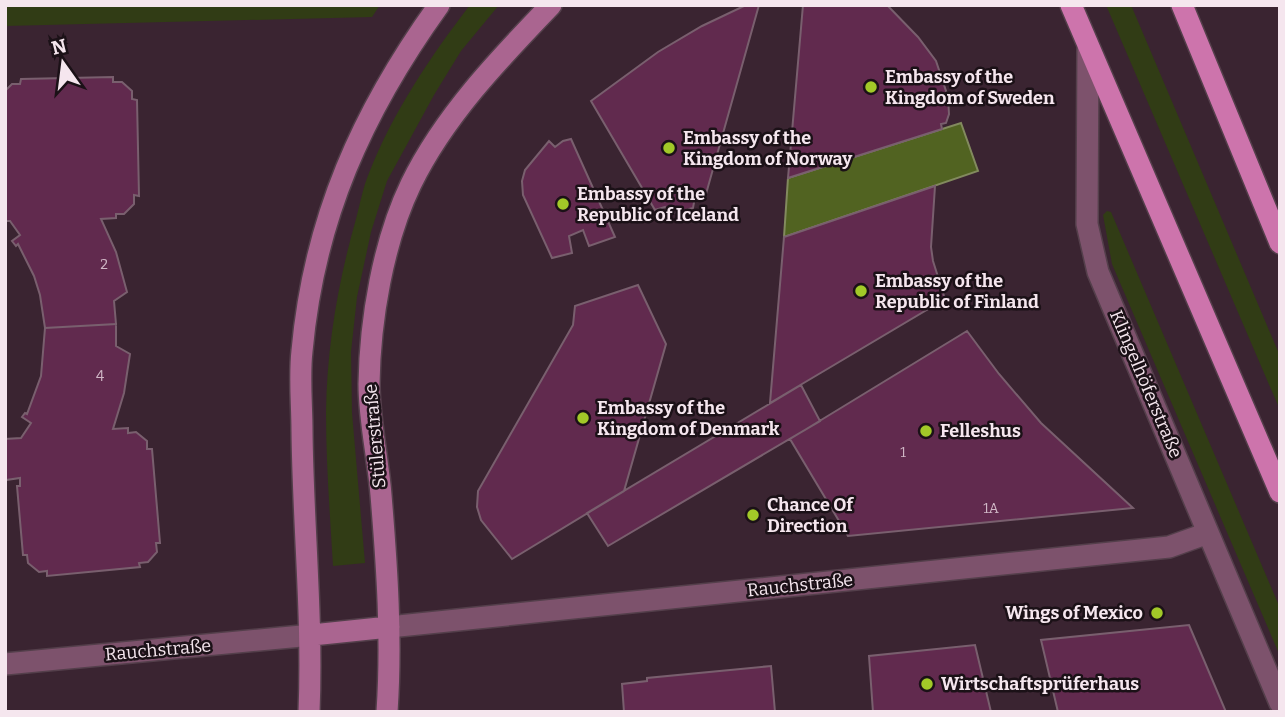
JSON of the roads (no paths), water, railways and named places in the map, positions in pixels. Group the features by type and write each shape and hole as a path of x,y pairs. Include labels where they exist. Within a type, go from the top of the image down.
{"main road":[{"path":"309,712 312,635 303,485 302,354 310,290 328,219 349,158 378,99 408,48 439,5"},
{"name":"Stülerstraße","path":"387,712 389,627 381,494 369,386 374,316 386,255 410,186 435,143 486,76 551,5"},
{"name":"Klingelhöferstraße","path":"1071,5 1280,492"},
{"path":"1182,5 1280,243"},
{"path":"312,635 389,627"}],"street":[{"name":"Klingelhöferstraße","path":"1088,49 1087,224 1098,272 1280,703"},
{"name":"Rauchstraße","path":"389,627 1170,547 1208,533"},
{"name":"Rauchstraße","path":"5,664 312,635"}],"place":[{"name":"Embassy of the Kingdom of Sweden","path":"871,87"},
{"name":"Embassy of the Kingdom of Norway","path":"669,148"},
{"name":"Embassy of the Republic of Iceland","path":"563,204"},
{"name":"Embassy of the Republic of Finland","path":"861,291"},
{"name":"Embassy of the Kingdom of Denmark","path":"583,418"},
{"name":"Felleshus","path":"926,431"},
{"name":"Chance Of Direction","path":"753,515"},
{"name":"Wings of Mexico","path":"1157,613"},
{"name":"Wirtschaftsprüferhaus","path":"927,684"}]}
